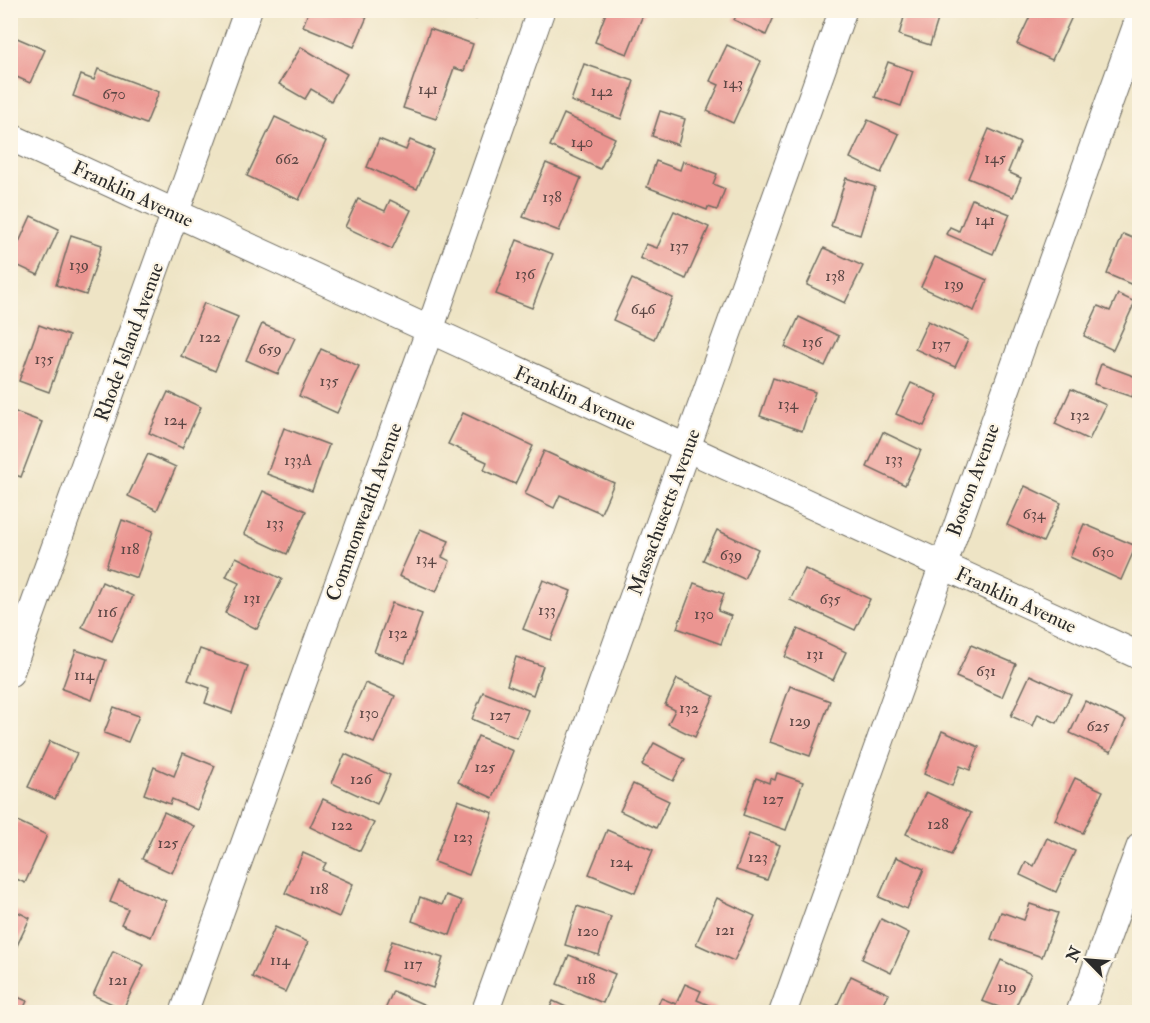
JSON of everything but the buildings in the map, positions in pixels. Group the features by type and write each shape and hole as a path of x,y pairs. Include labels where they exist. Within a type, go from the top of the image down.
{"street":[{"name":"Rhode Island Avenue","path":"10,673 248,10"},
{"name":"Commonwealth Avenue","path":"184,1012 429,332 541,10"},
{"name":"Massachusetts Avenue","path":"485,1012 843,10"},
{"name":"Boston Avenue","path":"783,1012 1140,16"},
{"name":"Franklin Avenue","path":"10,137 429,332 1140,656"},
{"path":"1080,1012 1140,847"}]}
